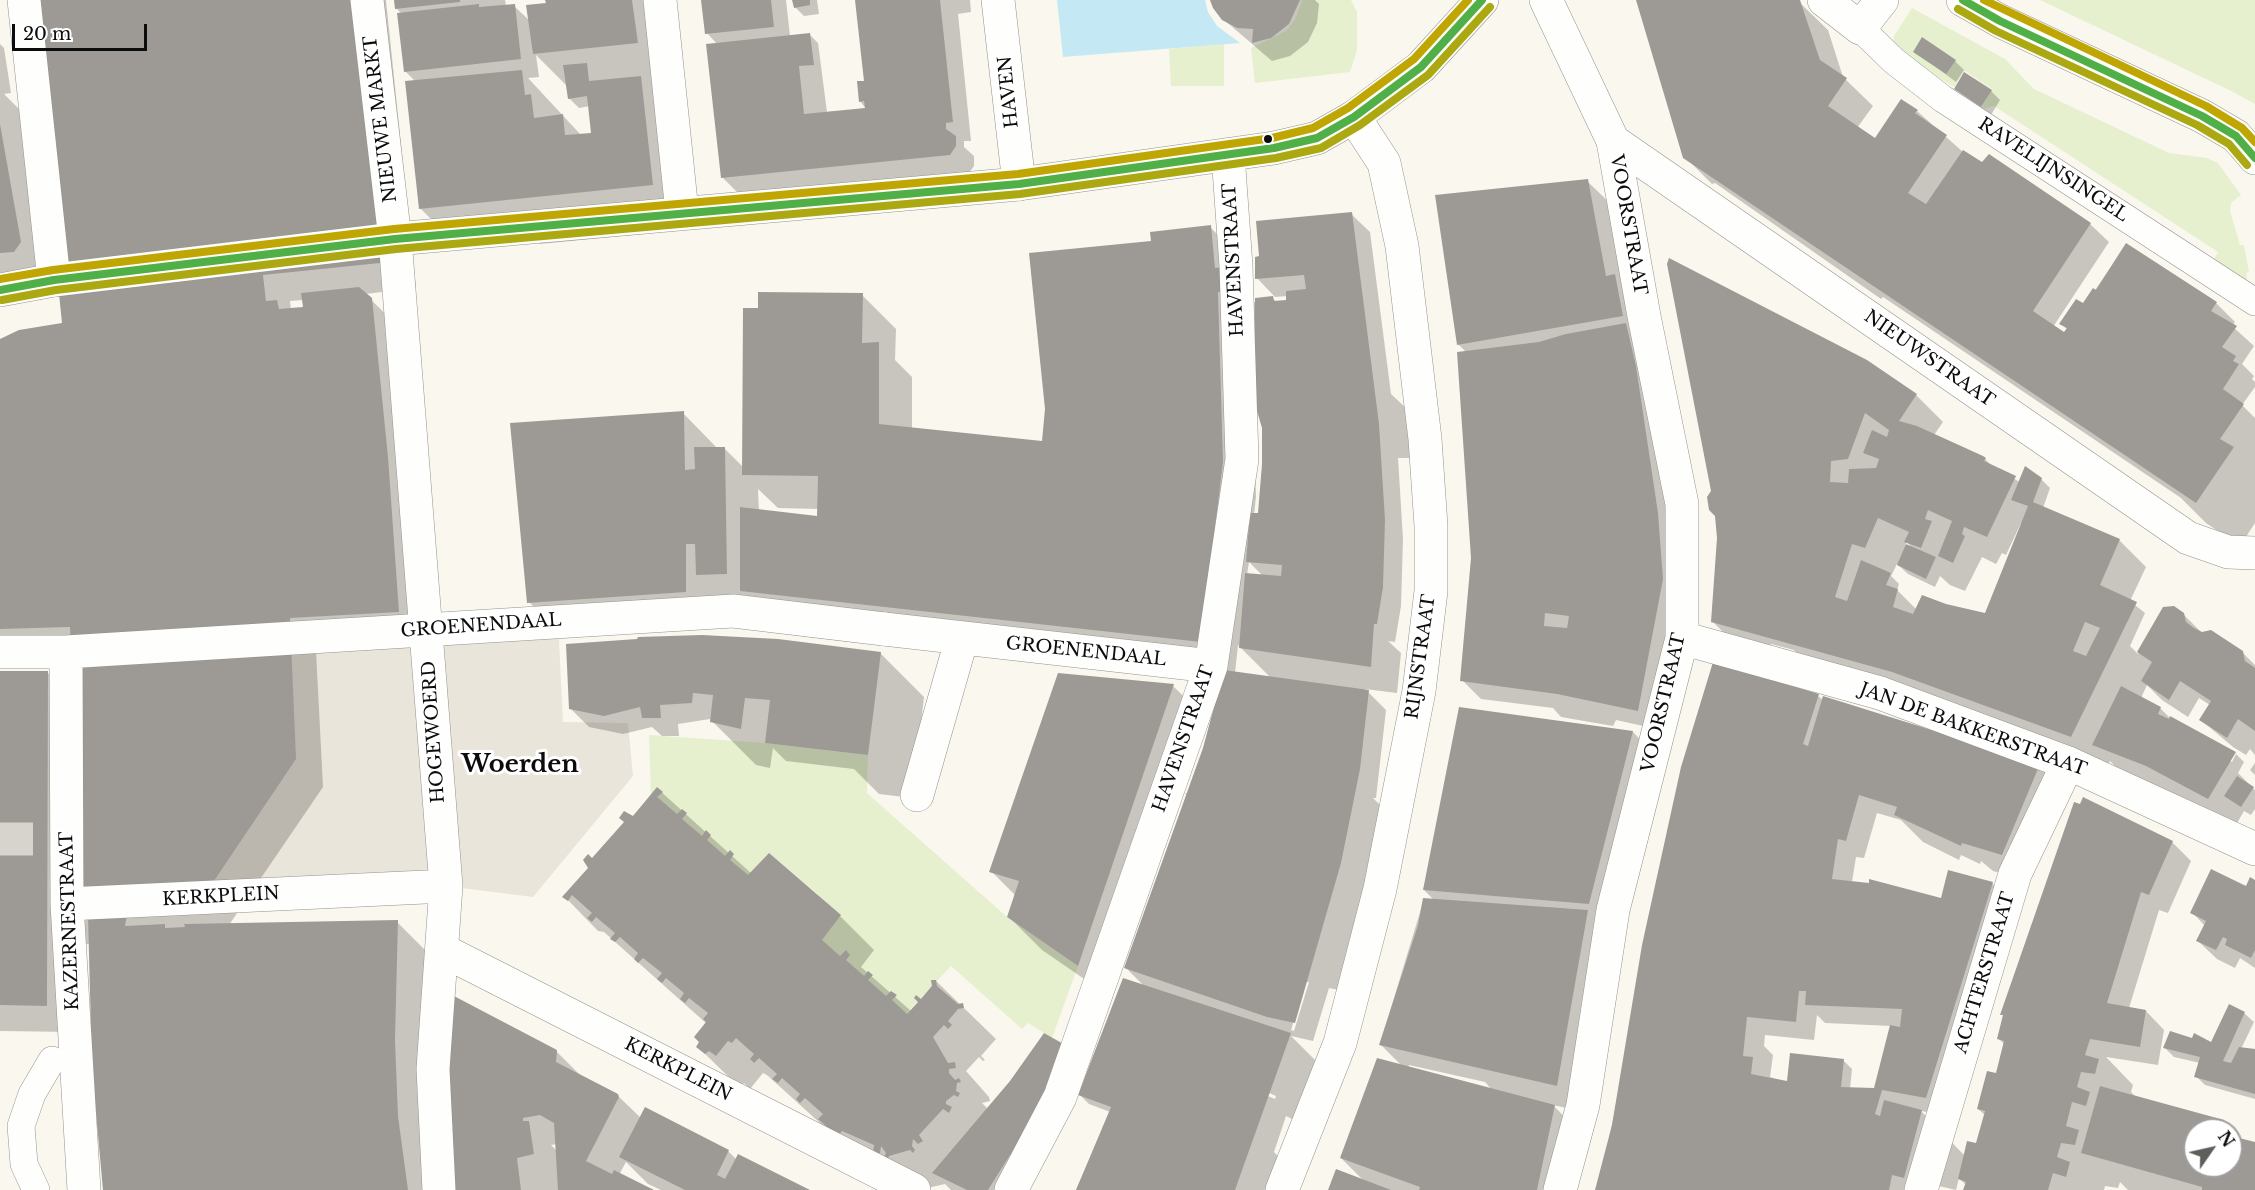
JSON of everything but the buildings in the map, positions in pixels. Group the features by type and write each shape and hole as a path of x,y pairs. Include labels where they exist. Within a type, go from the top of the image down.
{"street":[{"name":"NIEUWE MARKT","path":"368,0 395,238"},
{"path":"660,0 682,212"},
{"name":"HAVEN","path":"998,0 1019,184"},
{"path":"0,290 54,280 395,238 1019,184 1228,155 1317,138 1354,117 1421,67 1482,0"},
{"path":"1546,0 1613,141"},
{"name":"RAVELIJNSINGEL","path":"1824,0 1860,28"},
{"path":"1860,28 1882,0"},
{"path":"1963,0 2000,21 2202,116 2236,136 2255,158"},
{"path":"20,2 54,280"},
{"name":"RIJNSTRAAT","path":"1282,1190 1340,1043 1380,890 1419,691 1431,591 1431,526 1425,439 1402,246 1384,163 1354,117"},
{"name":"NIEUWSTRAAT","path":"1613,141 2188,538 2228,552 2255,553"},
{"name":"VOORSTRAAT","path":"1560,1190 1583,1106 1613,909 1682,638 1682,504 1644,316 1613,141"},
{"name":"HAVENSTRAAT","path":"1011,1190 1060,1097 1211,666 1242,459 1236,266 1228,155"},
{"name":"HOGEWOERD","path":"395,238 446,886 433,1069 440,1190"},
{"name":"GROENENDAAL","path":"0,652 66,652 733,611 1211,666"},
{"path":"916,795 962,638"},
{"name":"JAN DE BAKKERSTRAAT","path":"1682,638 1880,693 2068,763 2255,849"},
{"name":"KAZERNESTRAAT","path":"66,652 57,839 67,904 84,1190"},
{"name":"ACHTERSTRAAT","path":"1921,1190 2015,874 2068,763"},
{"name":"KERKPLEIN","path":"67,904 446,886"},
{"name":"KERKPLEIN","path":"442,950 914,1190"}],"lane":[{"name":"RAVELIJNSINGEL","path":"1860,28 1894,61 1943,99 2255,302"},
{"path":"36,1190 24,1164 21,1126 32,1094 52,1060"}],"green space":[{"path":"1302,0 1351,0 1357,12 1357,50 1350,72 1255,83 1251,48 1286,31 1296,18"},
{"path":"2040,0 2255,0 2255,104 2229,90"},
{"path":"1912,8 2005,59 2034,89 2169,153 2207,158 2218,163 2241,195 2231,203 2230,211 2240,245 2244,245 2249,272 2246,273 2248,287 2211,264 2218,252 1994,106 1981,109 1992,89 1965,71 1954,87 1899,52 1893,45 1894,36"},
{"path":"1224,44 1224,86 1171,86 1169,49"},
{"path":"649,735 765,743 868,755 867,793 1007,917 1078,966 1052,1038 1028,1023 1022,1029 951,966 906,1014 820,939 818,894 769,854 748,879 651,794"}],"shaded area":[{"path":"558,621 563,722 628,723 633,776 533,897 446,886 67,904 66,652"}],"water":[{"path":"1057,0 1205,0 1208,12 1217,26 1240,43 1063,57"}],"tunnel":[{"path":"0,839 47,839"}],"transit line":[{"path":"0,279 53,270 394,229 1018,174 1272,138 1313,128 1348,108 1414,59 1468,0"},
{"path":"0,290 54,280 395,239 1019,184 1274,148 1317,138 1354,117 1421,67 1482,0"},
{"path":"1963,0 2000,21 2202,116 2236,136 2255,158"},
{"path":"1984,0 2206,106 2242,128 2255,142"},
{"path":"2,300 56,290 396,249 1020,194 1276,158 1321,148 1360,125 1428,75 1490,7"},
{"path":"1958,9 1996,31 2197,125 2229,144 2247,165"}],"district":[{"name":"Woerden","path":"520,765"}]}
